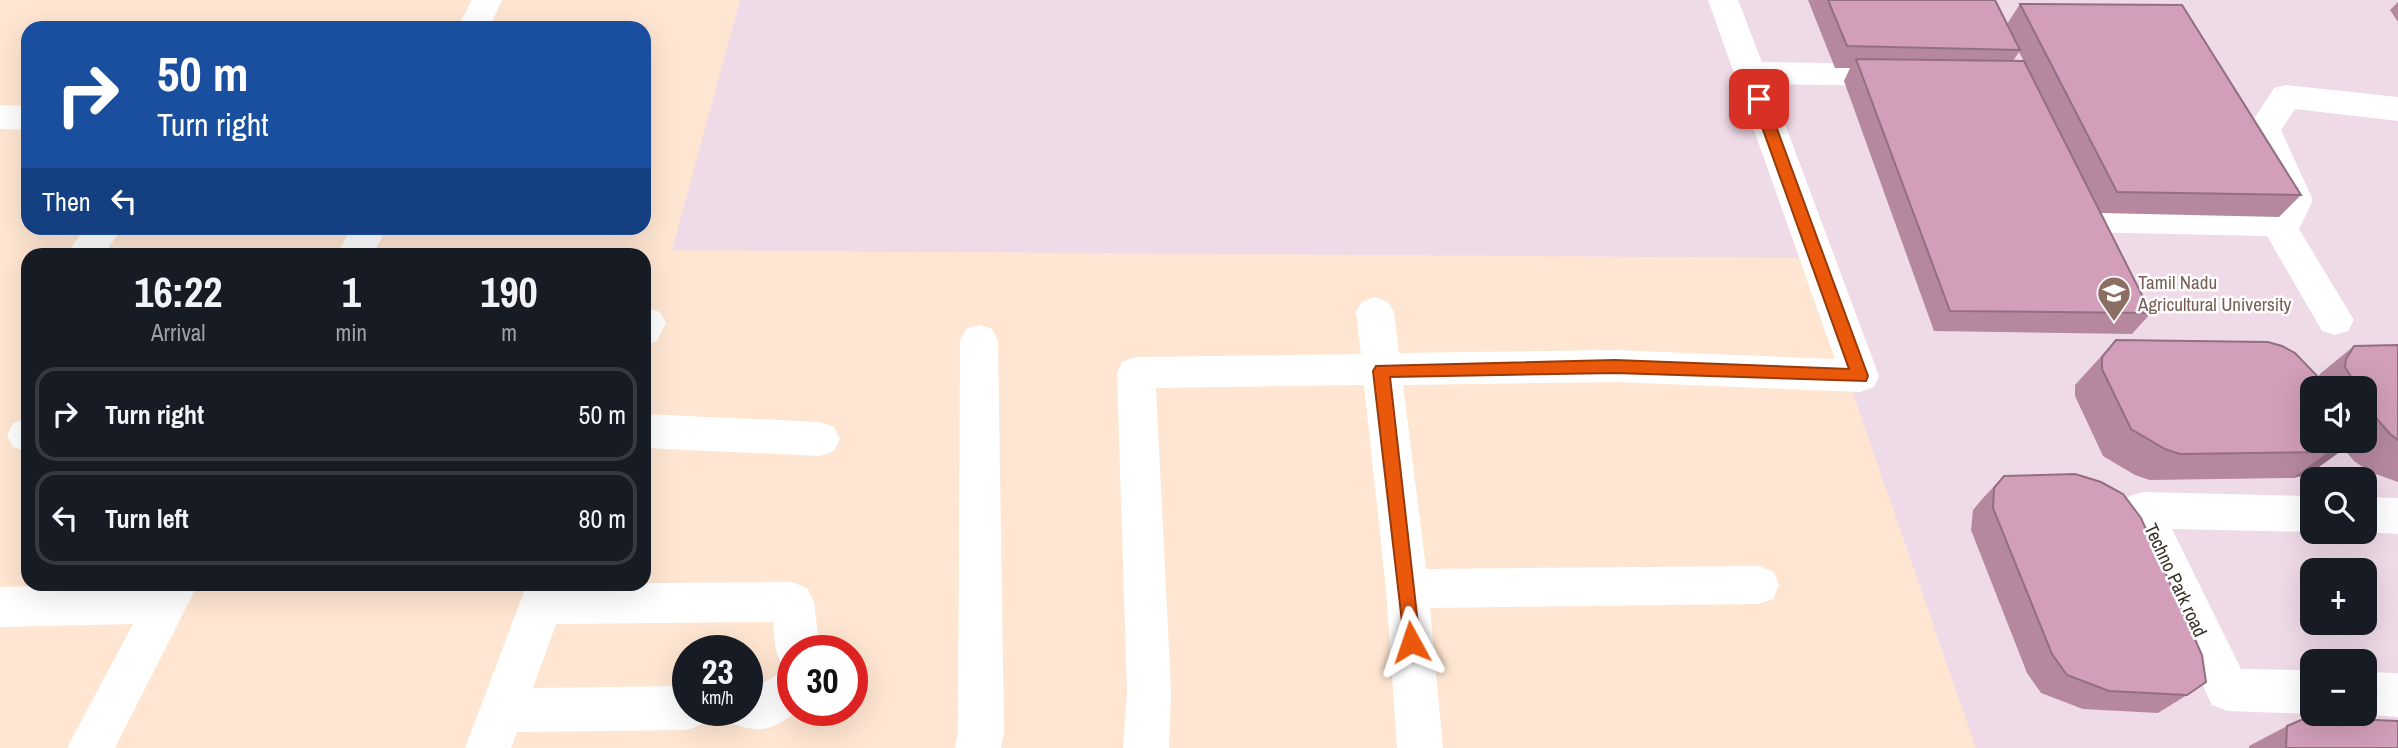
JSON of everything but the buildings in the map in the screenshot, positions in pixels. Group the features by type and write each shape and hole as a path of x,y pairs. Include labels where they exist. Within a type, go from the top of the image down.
{"street":[{"path":"476,21 487,0"},
{"path":"1146,748 1149,691 1136,373 1615,366 1860,376 1723,0"},
{"path":"1749,74 1931,75"},
{"path":"2099,255 2073,207 2284,223 2297,200 2264,130 2286,96 2398,108"},
{"path":"0,117 21,118"},
{"path":"2277,223 2335,320"},
{"path":"1375,312 1407,589 1420,748"},
{"path":"978,748 981,732 979,340"},
{"path":"651,431 820,439"},
{"name":"Techno Park road","path":"2300,514 2142,510 2228,690 2300,692"},
{"path":"2377,515 2398,516"},
{"path":"1407,589 1758,585"},
{"path":"0,607 172,594"},
{"path":"90,748 172,594"},
{"path":"672,710 495,729 545,594 792,602 795,635"},
{"path":"2377,694 2398,695"}],"shaded area":[{"name":"Tamil Nadu Agricultural University","path":"740,0 2398,0 2398,748 1976,748 1806,258 672,250"}],"place":[{"name":"Tamil Nadu Agricultural University","path":"2114,323"}],"route":[{"path":"1411,642 1381,371 1615,366 1860,376 1759,99"}]}
